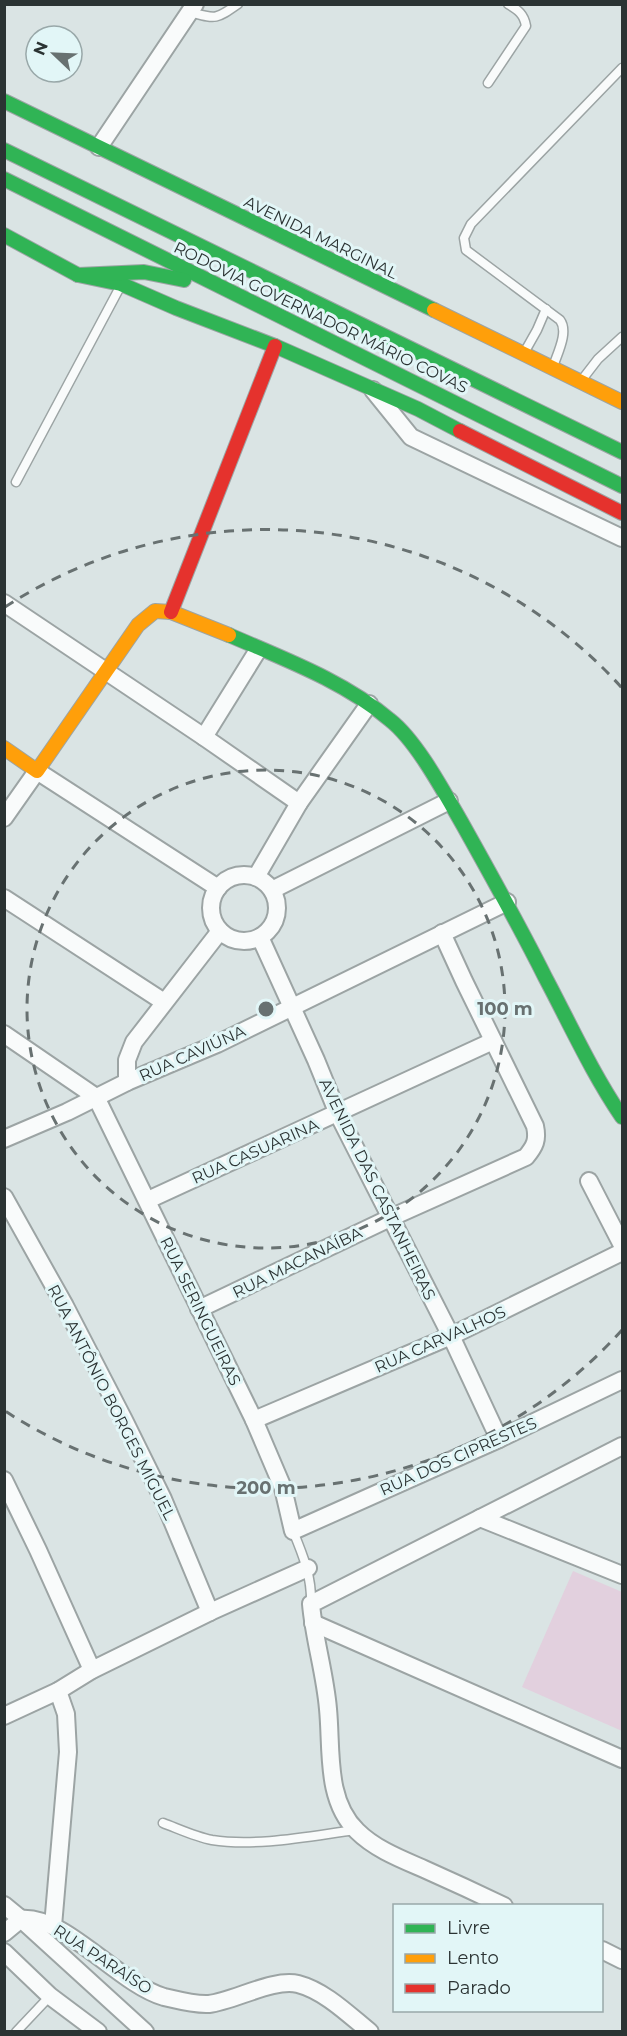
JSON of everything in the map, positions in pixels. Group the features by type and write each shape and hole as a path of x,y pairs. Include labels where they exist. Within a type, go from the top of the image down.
{"street":[{"path":"99,147 193,8"},
{"name":"AVENIDA MARGINAL","path":"4,101 622,402"},
{"path":"4,141 26,160"},
{"name":"RODOVIA GOVERNADOR MÁRIO COVAS","path":"4,150 622,452"},
{"name":"RODOVIA GOVERNADOR MÁRIO COVAS","path":"4,179 622,486"},
{"path":"4,235 78,275 121,284 275,346 418,409 622,513"},
{"path":"78,275 136,270 160,272 252,301"},
{"path":"171,612 275,346"},
{"path":"373,389 411,437 622,538"},
{"path":"4,603 204,736 299,803"},
{"path":"4,819 105,671 146,617 155,611 171,612 195,620 258,650 318,674 369,704 392,721 410,741 449,801 507,902 585,1054 622,1117"},
{"path":"204,736 258,650"},
{"path":"256,877 299,803 369,704"},
{"path":"4,748 218,888"},
{"path":"272,890 449,801"},
{"path":"245,875 256,877 265,882 277,900 278,911 275,921 269,930 250,941 228,938 214,921 211,910 213,898 225,880 245,875"},
{"path":"4,898 164,1002"},
{"name":"RUA CAVIÚNA","path":"4,1139 68,1112 127,1082 217,1044 507,902"},
{"path":"127,1082 127,1060 134,1042 220,930"},
{"path":"442,933 493,1041"},
{"name":"AVENIDA DAS CASTANHEIRAS","path":"260,937 338,1114 451,1336 499,1439"},
{"path":"4,1034 96,1097"},
{"name":"RUA CASUARINA","path":"148,1200 493,1041"},
{"name":"RUA MACANAÍBA","path":"199,1309 390,1218 526,1157 536,1145 538,1136 493,1041"},
{"name":"RUA SERINGUEIRAS","path":"96,1097 254,1420 283,1488 293,1531"},
{"path":"590,1181 622,1245"},
{"name":"RUA ANTÔNIO BORGES MIGUEL","path":"4,1197 65,1306 124,1420 162,1499 210,1612"},
{"name":"RUA CARVALHOS","path":"254,1420 451,1336 622,1252"},
{"name":"RUA DOS CIPRESTES","path":"293,1531 499,1439 622,1380"},
{"path":"502,1904 392,1855 369,1842 347,1820 337,1801 330,1749 328,1708 312,1623 311,1604 622,1446"},
{"path":"4,1480 92,1670"},
{"path":"480,1518 622,1575"},
{"path":"4,1716 58,1691 92,1670 210,1612 308,1568"},
{"path":"312,1623 622,1759"},
{"path":"53,1926 68,1752 66,1714 58,1691"},
{"name":"RUA PARAÍSO","path":"4,1905 21,1919 35,1920 53,1926 141,1986 162,1996 207,2004 284,1983 298,1984 328,2000 370,2031"},
{"path":"4,1933 21,1919 145,2031"},
{"path":"603,1950 622,1960"},
{"path":"4,1952 50,1995 99,2031"}],"lane":[{"path":"193,8 214,18 238,4"},
{"path":"488,83 526,26 525,18 508,4"},
{"path":"552,367 563,337 563,324 466,250 464,238 471,224 622,68"},
{"path":"16,482 121,284"},
{"path":"524,354 546,309"},
{"path":"581,381 598,359 622,337"},
{"path":"293,1531 308,1568 312,1587 311,1604"},
{"path":"164,1823 211,1839 234,1841 273,1840 355,1830"},
{"path":"16,2031 50,1995"}],"shaded area":[{"path":"573,1571 622,1592 622,1731 522,1687"}],"traffic: fast":[{"path":"4,101 434,310"},
{"path":"4,150 622,452"},
{"path":"4,179 622,486"},
{"path":"4,235 78,275 121,284 275,346 418,409 460,431"},
{"path":"78,275 144,272 184,280"},
{"path":"229,635 333,682 372,706 400,729 410,741 430,769 463,825 515,919 591,1066 622,1117"}],"traffic: slow":[{"path":"434,310 622,402"},
{"path":"4,748 37,771 138,625 155,611 171,612 229,635"}],"traffic: jam":[{"path":"171,612 275,346"},
{"path":"460,431 622,513"}]}
